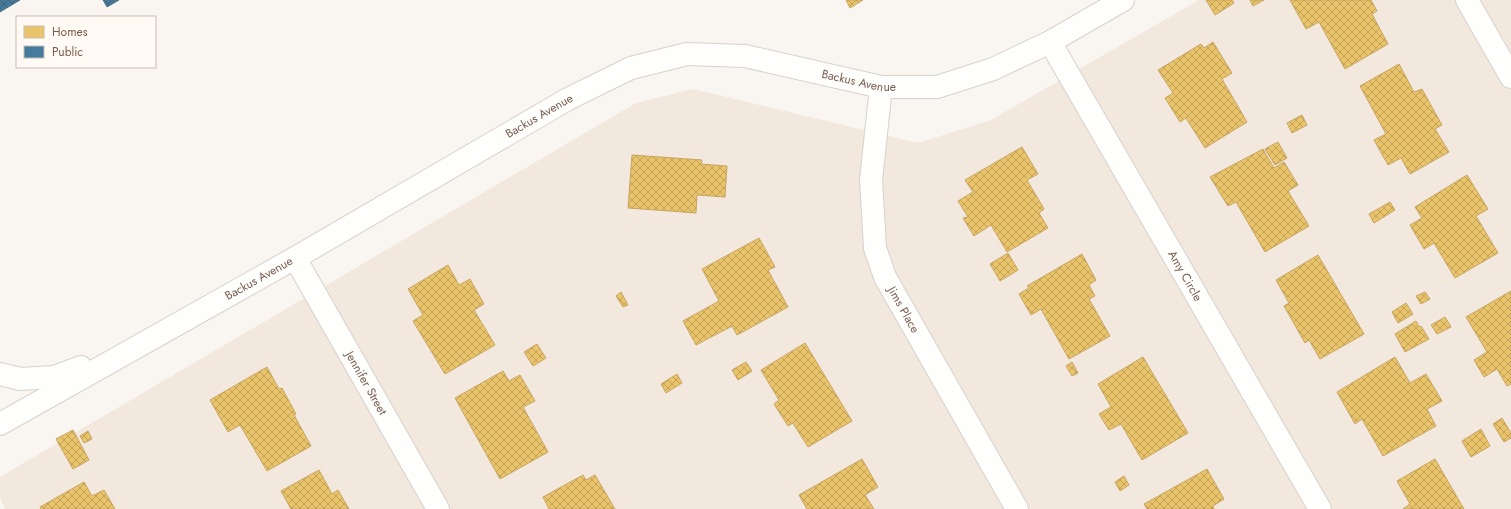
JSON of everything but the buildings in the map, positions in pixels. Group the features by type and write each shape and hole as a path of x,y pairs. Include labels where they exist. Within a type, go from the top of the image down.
{"street":[{"name":"Backus Avenue","path":"0,424 295,258 568,99 631,68 687,54 745,56 881,87 936,87 994,69 1050,42 1123,0"},
{"path":"1468,0 1511,77"},
{"name":"Amy Circle","path":"1050,42 1320,509"},
{"name":"Jims Place","path":"881,87 871,180 875,248 885,277 1017,509"},
{"name":"Jennifer Street","path":"295,258 438,509"},
{"path":"0,374 20,379 54,377 133,349"}],"shaded area":[{"path":"1199,0 1511,0 1511,509 5,509 0,497 0,477 636,103 693,89 918,143 991,120"}]}
